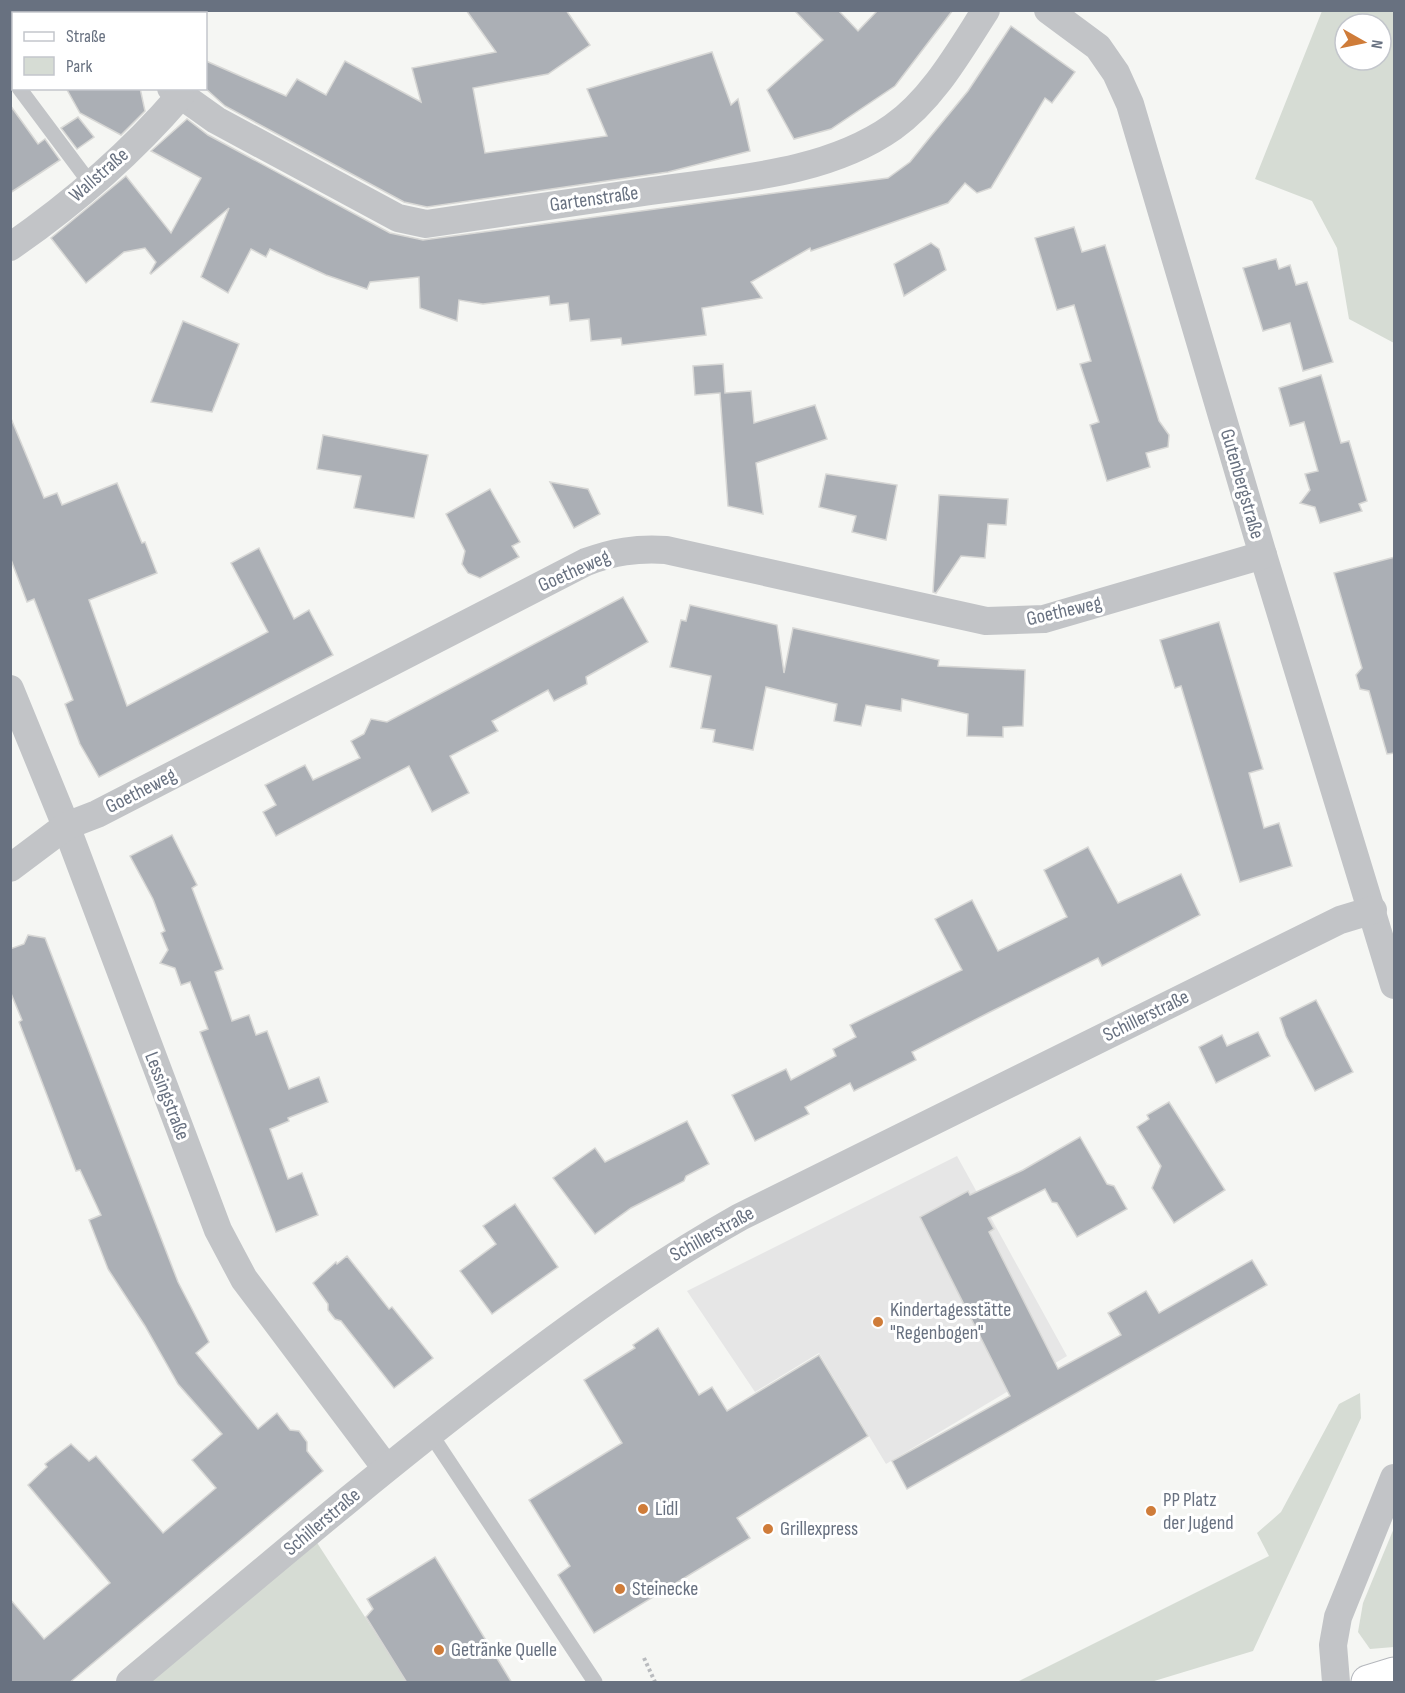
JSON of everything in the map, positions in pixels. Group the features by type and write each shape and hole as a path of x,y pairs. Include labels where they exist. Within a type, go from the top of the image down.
{"main road":[{"path":"1368,1683 1395,1674"}],"street":[{"name":"Gartenstraße","path":"175,92 216,120 398,218 426,224 721,181 792,168 866,145 896,125 932,87 987,10"},
{"name":"Gutenbergstraße","path":"1048,10 1098,47 1116,73 1130,104 1263,555 1395,985"},
{"name":"Wallstraße","path":"10,247 44,224 142,138 175,92"},
{"name":"Goetheweg","path":"10,868 66,826 97,814 586,562 625,550 666,550 986,621 1015,622 1054,616 1263,555"},
{"name":"Lessingstraße","path":"10,689 66,826 218,1230 244,1279 386,1468"},
{"path":"10,838 26,839 66,826"},
{"name":"Schillerstraße","path":"130,1683 430,1433 589,1311 678,1251 719,1228 1340,920 1372,910"},
{"path":"1336,1683 1333,1645 1338,1617 1395,1478"}],"lane":[{"path":"20,90 90,183"},
{"path":"430,1433 595,1683"}],"path":[{"path":"644,1658 655,1683"}],"shaded area":[{"name":"Kindertagesstätte \"Regenbogen\"","path":"957,1156 1067,1356 886,1464 819,1353 755,1392 687,1291"}],"green space":[{"path":"1322,11 1394,11 1394,343 1349,319 1337,248 1312,201 1255,179"},
{"path":"1360,1393 1361,1418 1253,1651 1151,1682 1017,1682 1269,1556 1257,1533 1281,1512 1339,1404"},
{"path":"1394,1528 1394,1647 1370,1649 1358,1632 1363,1603"},
{"path":"314,1538 407,1682 145,1682"}],"building":[{"path":"466,10 566,10 590,45 548,74 473,88 485,153 607,136 587,89 712,52 731,105 738,99 750,151 668,172 427,207 404,202 225,106 207,90 207,61 286,96 297,79 326,95 345,61 421,102 412,68 496,52"},
{"path":"794,10 838,10 858,31 878,10 953,10 895,86 831,129 794,139 767,90 823,40"},
{"path":"1011,26 1075,72 1052,103 1045,98 991,188 977,193 965,183 948,203 811,251 810,248 751,282 762,298 702,308 706,335 622,345 621,338 591,341 589,319 570,321 568,303 550,305 549,296 483,304 459,300 457,321 420,308 419,277 370,282 367,289 326,275 270,249 266,257 251,249 228,293 201,277 229,208 151,274 156,262 145,248 124,252 86,283 51,238 126,176 171,233 201,178 151,151 187,119 208,135 390,233 423,240 888,178 910,162 968,91"},
{"path":"67,90 140,90 145,111 121,135 80,113"},
{"path":"10,105 38,144 45,139 60,160 10,193"},
{"path":"78,117 94,137 77,149 61,128"},
{"path":"1074,227 1082,252 1105,245 1159,421 1169,435 1168,447 1146,453 1150,467 1107,481 1090,425 1099,422 1080,364 1091,361 1074,305 1057,310 1035,238"},
{"path":"931,243 939,249 946,270 904,296 894,264"},
{"path":"1276,259 1279,269 1290,265 1296,285 1307,282 1333,362 1303,371 1290,323 1263,331 1243,268"},
{"path":"183,321 239,344 212,412 151,402"},
{"path":"723,364 725,393 751,391 754,423 815,405 827,439 756,463 763,514 728,506 720,393 695,395 693,366"},
{"path":"1321,375 1341,443 1349,441 1367,501 1359,504 1362,511 1320,523 1315,507 1300,503 1310,490 1305,474 1318,471 1304,422 1290,426 1279,388"},
{"path":"10,416 44,498 57,493 62,505 117,483 142,543 145,542 157,573 89,600 127,706 268,632 231,563 259,548 294,619 309,610 333,655 99,777 80,744 65,704 73,700 34,599 27,602 10,557"},
{"path":"323,435 428,455 414,518 354,508 361,476 317,469"},
{"path":"826,474 897,485 886,540 852,532 856,516 819,507"},
{"path":"550,482 588,489 600,514 574,528"},
{"path":"490,489 520,542 512,546 519,557 480,578 468,573 462,564 465,551 446,514"},
{"path":"939,495 1008,499 1006,525 988,524 985,558 961,556 936,593 933,592"},
{"path":"1395,557 1395,753 1387,754 1369,691 1360,689 1356,675 1362,668 1334,573"},
{"path":"623,597 648,642 586,677 587,684 554,701 548,690 492,721 498,731 450,756 469,793 432,812 409,766 276,836 263,812 276,805 265,785 305,765 313,780 360,758 351,741 364,734 371,719 387,722"},
{"path":"690,605 777,625 784,673 793,628 939,660 938,666 1025,670 1023,726 1003,727 1003,737 967,736 968,714 902,699 901,711 866,705 861,726 834,721 837,704 766,687 753,750 713,742 715,730 701,728 711,676 670,667 681,620 686,621"},
{"path":"1219,622 1263,769 1249,773 1264,828 1279,823 1292,866 1240,882 1181,686 1175,688 1160,640"},
{"path":"172,835 197,885 192,888 223,969 215,972 232,1021 249,1015 256,1035 267,1031 289,1089 319,1077 328,1102 288,1118 289,1121 270,1129 288,1179 302,1173 318,1215 276,1232 200,1032 208,1029 190,982 181,985 175,968 160,963 168,950 161,933 165,931 153,899 130,856"},
{"path":"1088,847 1118,903 1181,874 1200,915 1102,966 1098,958 990,1012 912,1052 916,1060 854,1091 850,1083 805,1107 809,1114 755,1141 732,1095 786,1069 791,1080 836,1056 833,1049 856,1037 850,1025 962,970 935,919 972,900 998,951 1067,917 1044,870"},
{"path":"28,935 45,938 178,1282 209,1342 196,1353 258,1429 277,1413 290,1430 299,1431 307,1442 307,1451 323,1471 69,1683 10,1683 10,1599 44,1639 110,1583 28,1485 47,1467 45,1464 71,1444 89,1461 96,1456 163,1533 216,1488 192,1460 222,1434 178,1384 145,1326 108,1269 89,1220 101,1215 80,1170 76,1171 19,1022 22,1020 10,991 10,949 24,944"},
{"path":"1316,1000 1353,1072 1315,1091 1286,1036 1280,1018"},
{"path":"1258,1032 1270,1056 1216,1083 1199,1047 1222,1035 1227,1046"},
{"path":"1169,1102 1225,1190 1174,1223 1152,1188 1161,1166 1137,1127 1149,1119 1147,1115"},
{"path":"687,1121 709,1164 686,1176 684,1181 631,1208 595,1234 553,1178 595,1148 605,1162"},
{"path":"1080,1137 1107,1184 1114,1186 1127,1209 1077,1237 1057,1203 1052,1202 1045,1189 988,1218 994,1229 989,1232 1058,1369 1121,1335 1108,1313 1146,1291 1159,1313 1252,1260 1267,1285 907,1489 892,1461 1010,1396 920,1217 968,1191 970,1195 1023,1170"},
{"path":"515,1204 558,1267 492,1314 460,1271 496,1244 483,1226"},
{"path":"347,1256 389,1309 392,1307 433,1358 394,1388 341,1321 335,1319 328,1310 328,1304 313,1283 336,1262 337,1264"},
{"name":"Lidl","path":"658,1328 699,1395 712,1387 727,1411 819,1355 868,1436 737,1518 750,1538 594,1633 558,1575 570,1566 529,1500 622,1443 584,1380 635,1348 633,1345"},
{"name":"Getränke Quelle","path":"435,1557 512,1683 407,1683 366,1617 373,1609 367,1599"}],"place":[{"name":"Kindertagesstätte \"Regenbogen\"","path":"878,1322"},
{"name":"Lidl","path":"643,1509"},
{"name":"PP Platz der Jugend","path":"1151,1511"},
{"name":"Grillexpress","path":"768,1529"},
{"name":"Steinecke","path":"620,1589"},
{"name":"Getränke Quelle","path":"439,1650"}]}
